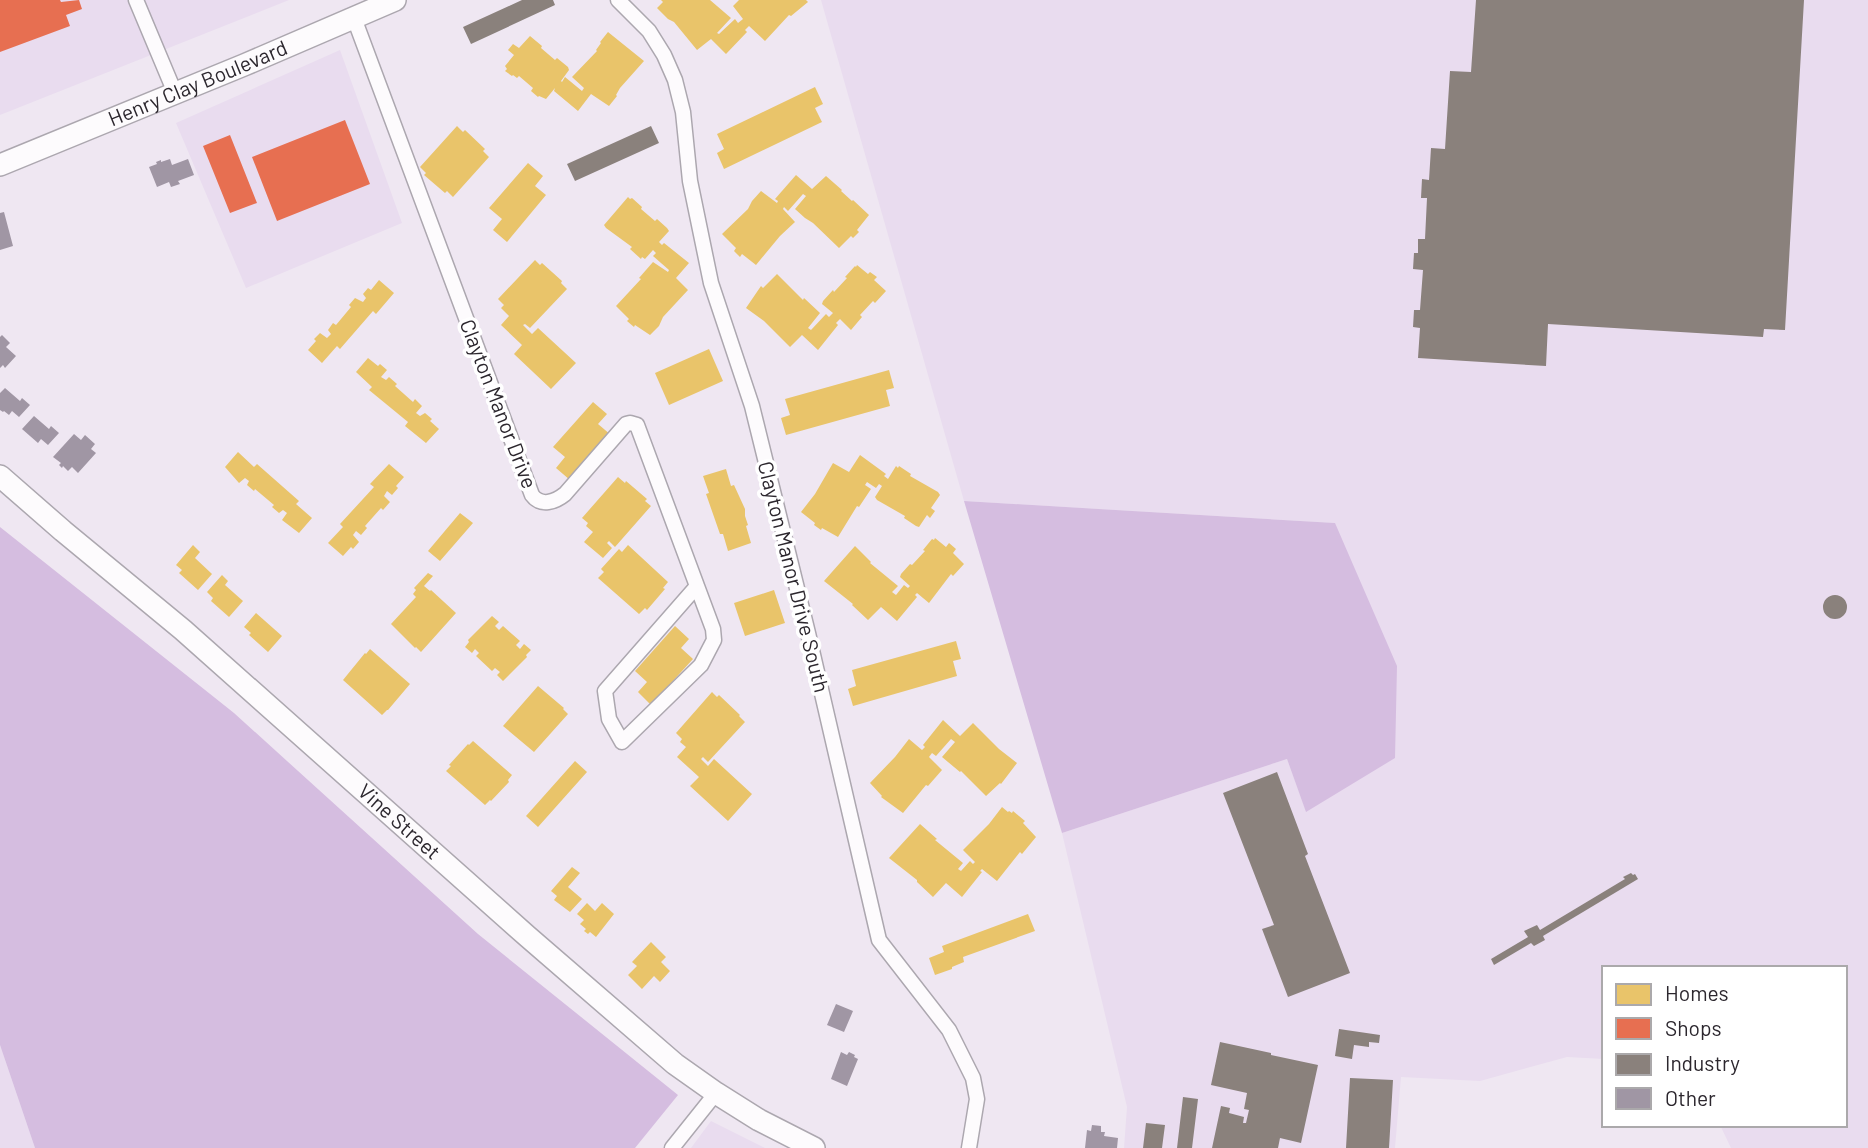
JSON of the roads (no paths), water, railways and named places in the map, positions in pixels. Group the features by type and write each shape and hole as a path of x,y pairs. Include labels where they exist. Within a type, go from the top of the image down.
{"street":[{"path":"136,0 175,93"},
{"name":"Henry Clay Boulevard","path":"0,165 395,0"},
{"name":"Clayton Manor Drive South","path":"618,0 649,32 664,55 675,80 683,113 690,181 711,284 752,406 879,940 949,1030 973,1078 977,1099 969,1148"},
{"name":"Clayton Manor Drive","path":"354,18 532,495 541,502 557,500 626,424 636,425 697,586 713,629 715,640 701,665 622,742 609,719 605,691 697,586"},
{"name":"Vine Street","path":"0,476 183,630 675,1064 780,1132 814,1148"},
{"path":"673,1148 716,1093"}]}
